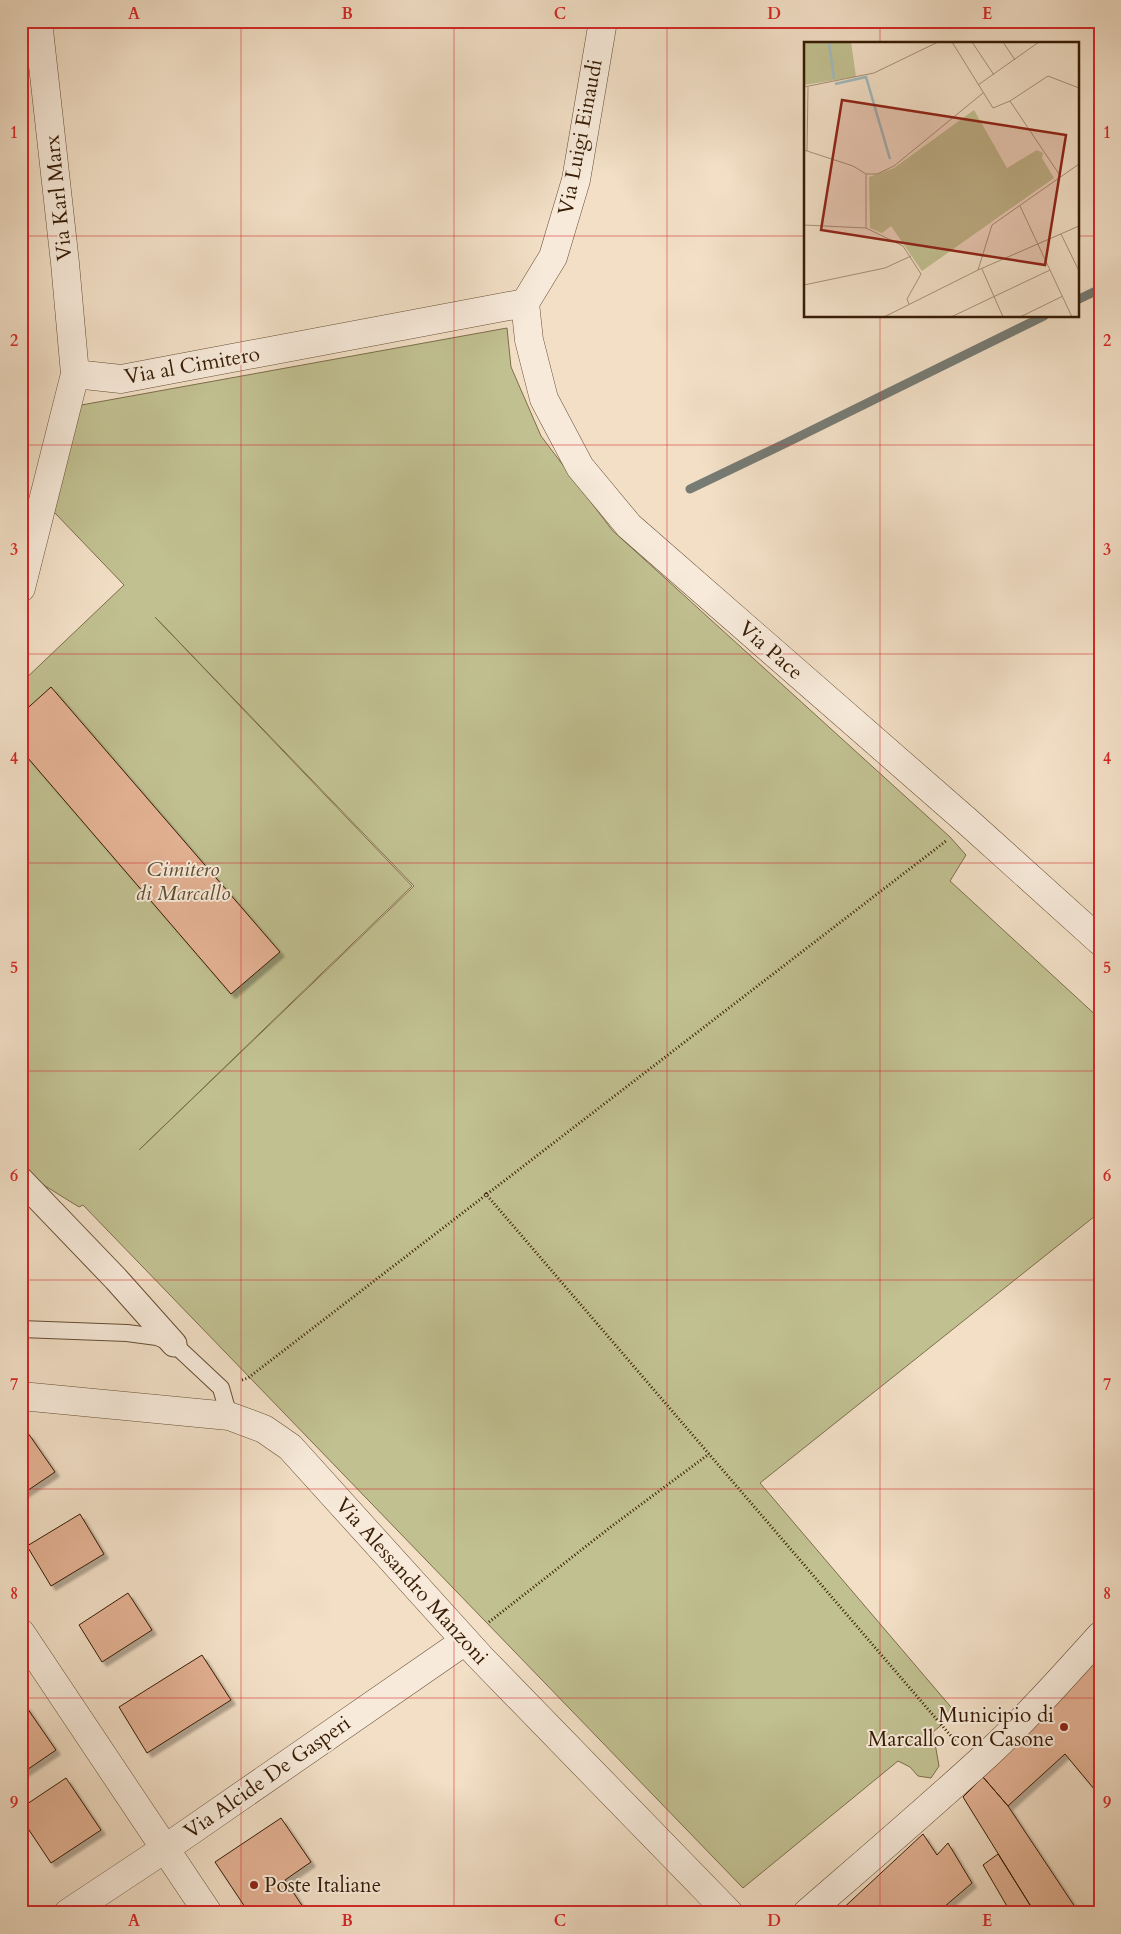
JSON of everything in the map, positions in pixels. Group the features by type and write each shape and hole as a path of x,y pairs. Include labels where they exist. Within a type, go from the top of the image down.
{"street":[{"name":"Via Karl Marx","path":"38,21 63,244 75,374"},
{"name":"Via Luigi Einaudi","path":"525,303 553,256 576,180 603,21"},
{"name":"Via al Cimitero","path":"75,374 121,379 525,303"},
{"name":"Via Pace","path":"525,303 529,340 544,399 580,467 629,526 968,822 1100,941"},
{"path":"21,588 75,374"},
{"path":"21,1180 116,1279 174,1344"},
{"name":"Via Alessandro Manzoni","path":"21,1396 229,1416 264,1429 290,1447 475,1633 729,1913"},
{"path":"21,1633 208,1913"},
{"name":"Via Alcide De Gasperi","path":"68,1913 166,1848 475,1633"},
{"path":"807,1913 929,1808 983,1758 1058,1682 1100,1636"}],"lane":[{"path":"21,1328 157,1336 174,1344 221,1388 229,1416"}],"path":[{"path":"221,1388 248,1378 485,1193 968,822"},
{"path":"485,1193 709,1454 983,1758"},
{"path":"475,1633 612,1526 709,1454"}],"green space":[{"name":"Cimitero di Marcallo","path":"507,328 511,367 541,436 612,530 950,837 966,855 950,881 1100,1019 1100,1212 760,1483 956,1713 933,1732 939,1766 931,1778 918,1776 910,1767 898,1761 743,1888 83,1205 79,1207 42,1184 21,1161 21,683 124,585 54,512 76,406","holes":["155,617 414,886 139,1150 412,886"]}],"building":[{"path":"51,687 280,952 231,994 21,750 21,714"},
{"path":"28,1433 55,1472 21,1495 21,1437"},
{"path":"80,1514 104,1554 51,1586 27,1546"},
{"path":"128,1593 152,1630 102,1662 79,1625"},
{"name":"Municipio di Marcallo con Casone","path":"1100,1652 1100,1725 1095,1729 1100,1735 1100,1796 1065,1754 1008,1806 983,1777"},
{"path":"202,1655 231,1700 147,1753 119,1707"},
{"path":"25,1705 56,1750 21,1774 21,1708"},
{"path":"983,1777 1008,1806 1079,1913 1035,1913 963,1797"},
{"path":"66,1778 101,1830 51,1863 21,1818 21,1808"},
{"path":"281,1818 311,1862 285,1880 307,1913 249,1913 215,1862"},
{"path":"923,1834 937,1855 948,1843 972,1883 937,1913 838,1913"},
{"path":"998,1854 1035,1913 1011,1913 983,1865"}],"waterway":[{"path":"1078,300 1100,289"},
{"path":"690,489 1040,318"}],"place":[{"name":"Municipio di Marcallo con Casone","path":"1064,1727"},
{"name":"Poste Italiane","path":"254,1885"}]}
